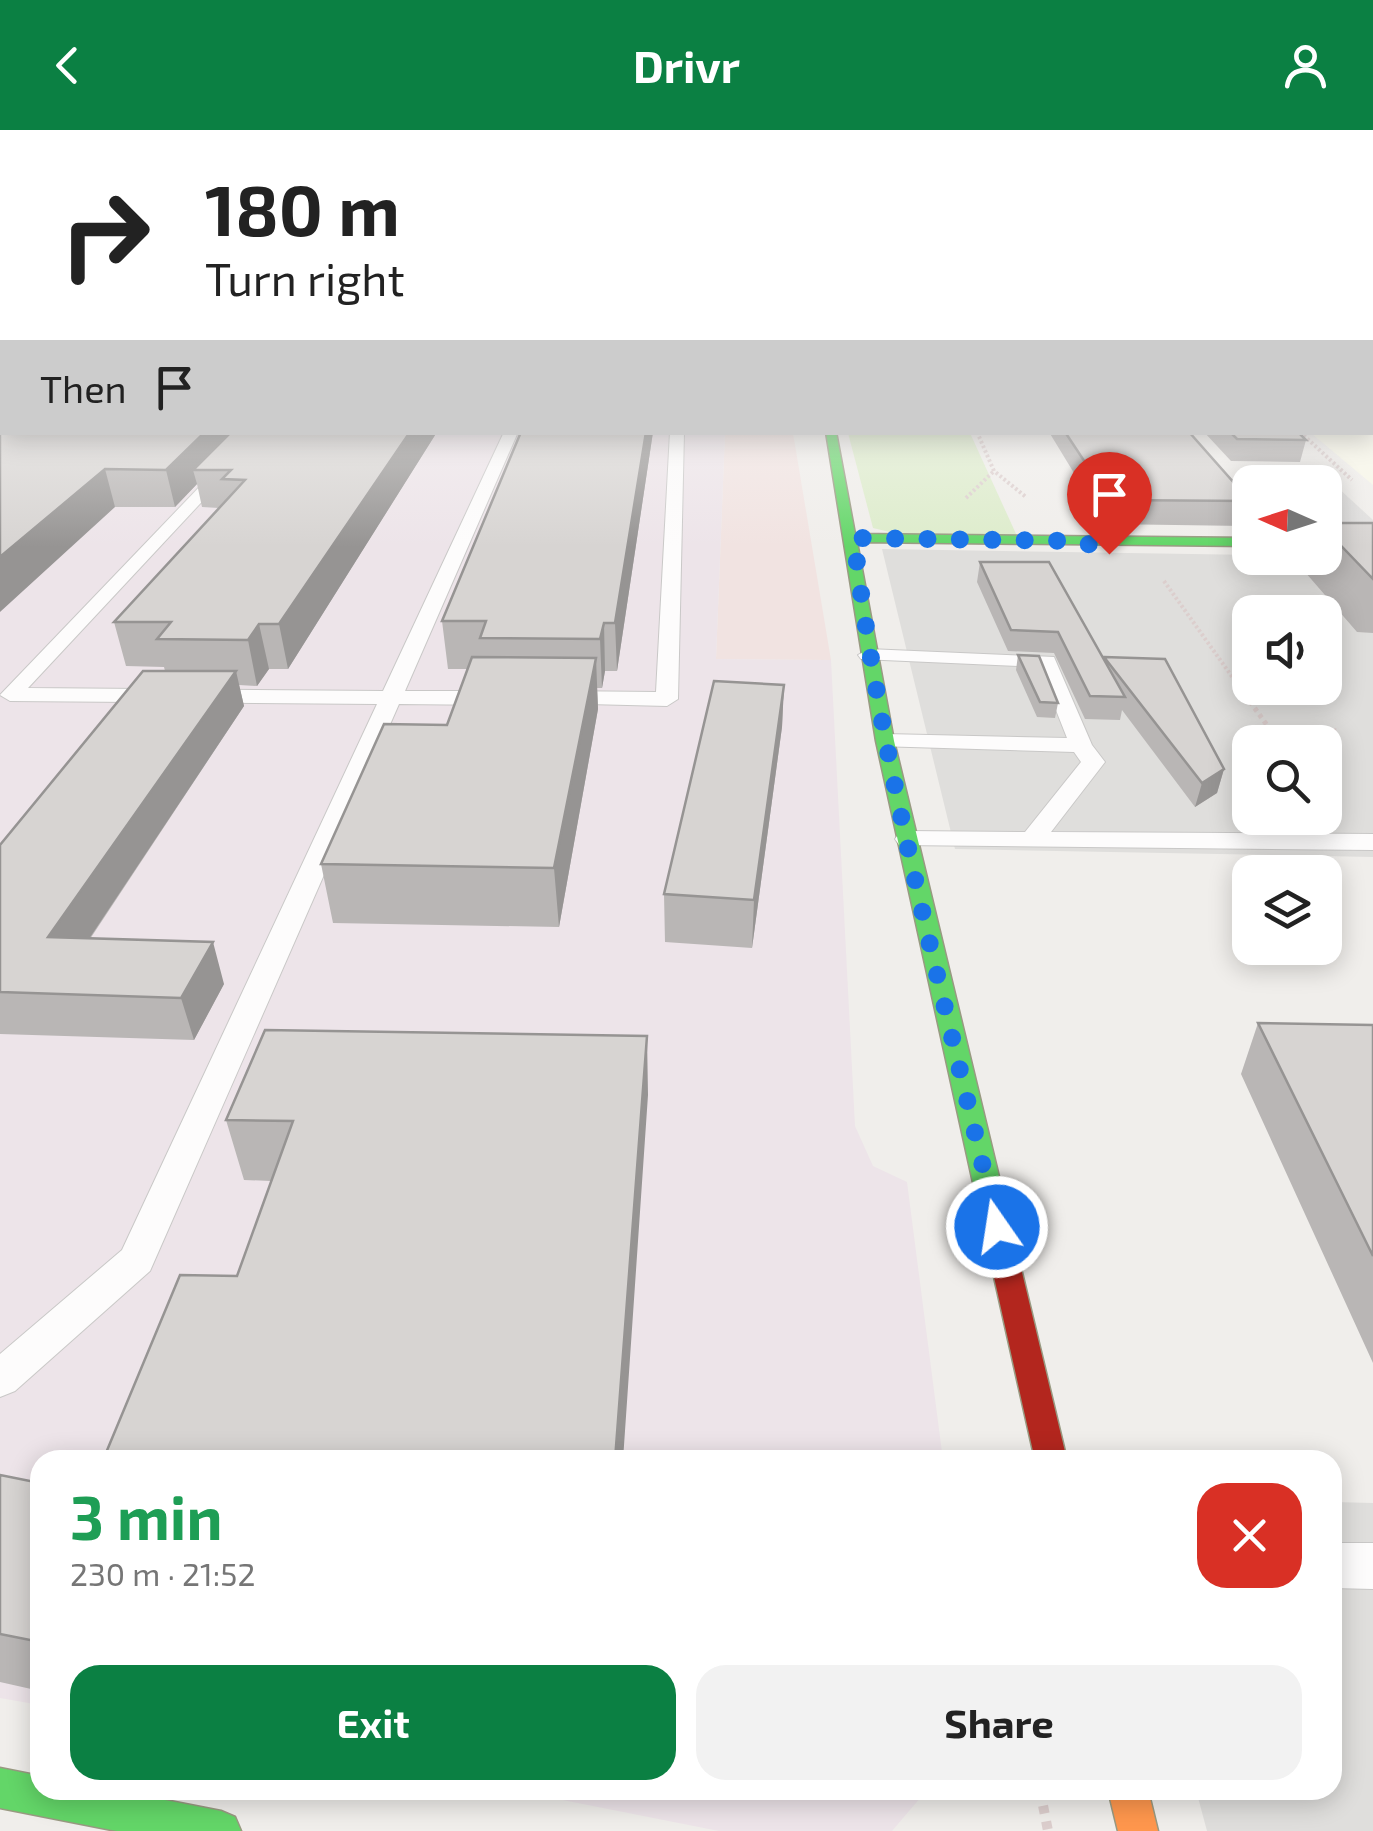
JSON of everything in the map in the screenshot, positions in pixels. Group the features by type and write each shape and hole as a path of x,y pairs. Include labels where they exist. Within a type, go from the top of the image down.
{"street":[{"path":"832,435 854,538 868,654 885,741 1049,1450"},
{"path":"854,538 1232,542"},
{"path":"0,1788 30,1794"},
{"path":"62,1800 221,1831"},
{"path":"1130,1800 1138,1831"}],"lane":[{"path":"5,694 257,435"},
{"path":"0,1379 137,1260 510,435"},
{"path":"5,694 667,699 676,435"},
{"path":"868,654 1048,661 1081,745 1092,762 1032,840"},
{"path":"885,741 1081,745"},
{"path":"908,839 1373,842"},
{"path":"1342,1565 1373,1566"}],"path":[{"path":"977,435 994,470"},
{"path":"1303,435 1352,480"},
{"path":"1082,541 1164,582 1267,725"},
{"path":"1042,1800 1048,1831"}],"shaded area":[{"path":"0,435 725,435 716,659 831,660 855,1126 873,1166 907,1182 942,1450 30,1450 30,1703 0,1698"},
{"path":"725,435 793,435 831,660 716,659"},
{"path":"1313,435 1373,435 1373,485"},
{"path":"1342,492 1373,520 1373,535 1342,534"},
{"path":"882,549 1232,555 1232,575 1342,575 1342,556 1373,557 1373,857 955,849"},
{"path":"1342,1502 1373,1503 1373,1831 1207,1831 1199,1800 1342,1800"},
{"path":"562,1800 918,1800 892,1831 719,1831"}],"green space":[{"path":"849,435 971,435 1017,536 902,535 873,528"}],"building":[{"path":"0,435 202,435 166,470 105,469 0,557"},
{"path":"228,435 408,435 279,624 259,624 248,640 157,639 171,622 114,622 245,480 222,479 231,470 193,470"},
{"path":"520,435 646,435 615,623 604,623 600,639 480,638 486,621 442,621"},
{"path":"1067,435 1192,435 1232,481 1232,501 1110,500"},
{"path":"1233,435 1301,435 1306,440 1237,439"},
{"path":"1342,523 1373,523 1373,579 1342,547"},
{"path":"980,562 1049,562 1125,697 1090,696 1058,632 1011,630"},
{"path":"1018,655 1039,656 1058,703 1040,702"},
{"path":"472,657 596,658 554,868 321,864 384,724 447,725"},
{"path":"1104,657 1165,659 1224,769 1202,783"},
{"path":"143,671 236,671 48,937 213,942 181,998 0,992 0,845"},
{"path":"714,681 784,685 754,900 664,894"},
{"path":"1258,1023 1373,1025 1373,1256"},
{"path":"265,1030 647,1036 616,1450 107,1450 180,1275 237,1276 293,1121 226,1120"},
{"path":"0,1475 30,1481 30,1640 0,1634"}],"traffic: fast":[{"path":"832,435 885,741 993,1210"},
{"path":"854,538 1232,542"},
{"path":"0,1788 30,1794"},
{"path":"62,1800 221,1831"}],"traffic: slow":[{"path":"1130,1800 1138,1831"}],"traffic: jam":[{"path":"993,1210 1049,1450"}],"route":[{"path":"997,1227 885,741 868,654 854,538 1082,541 1109,554"}]}
